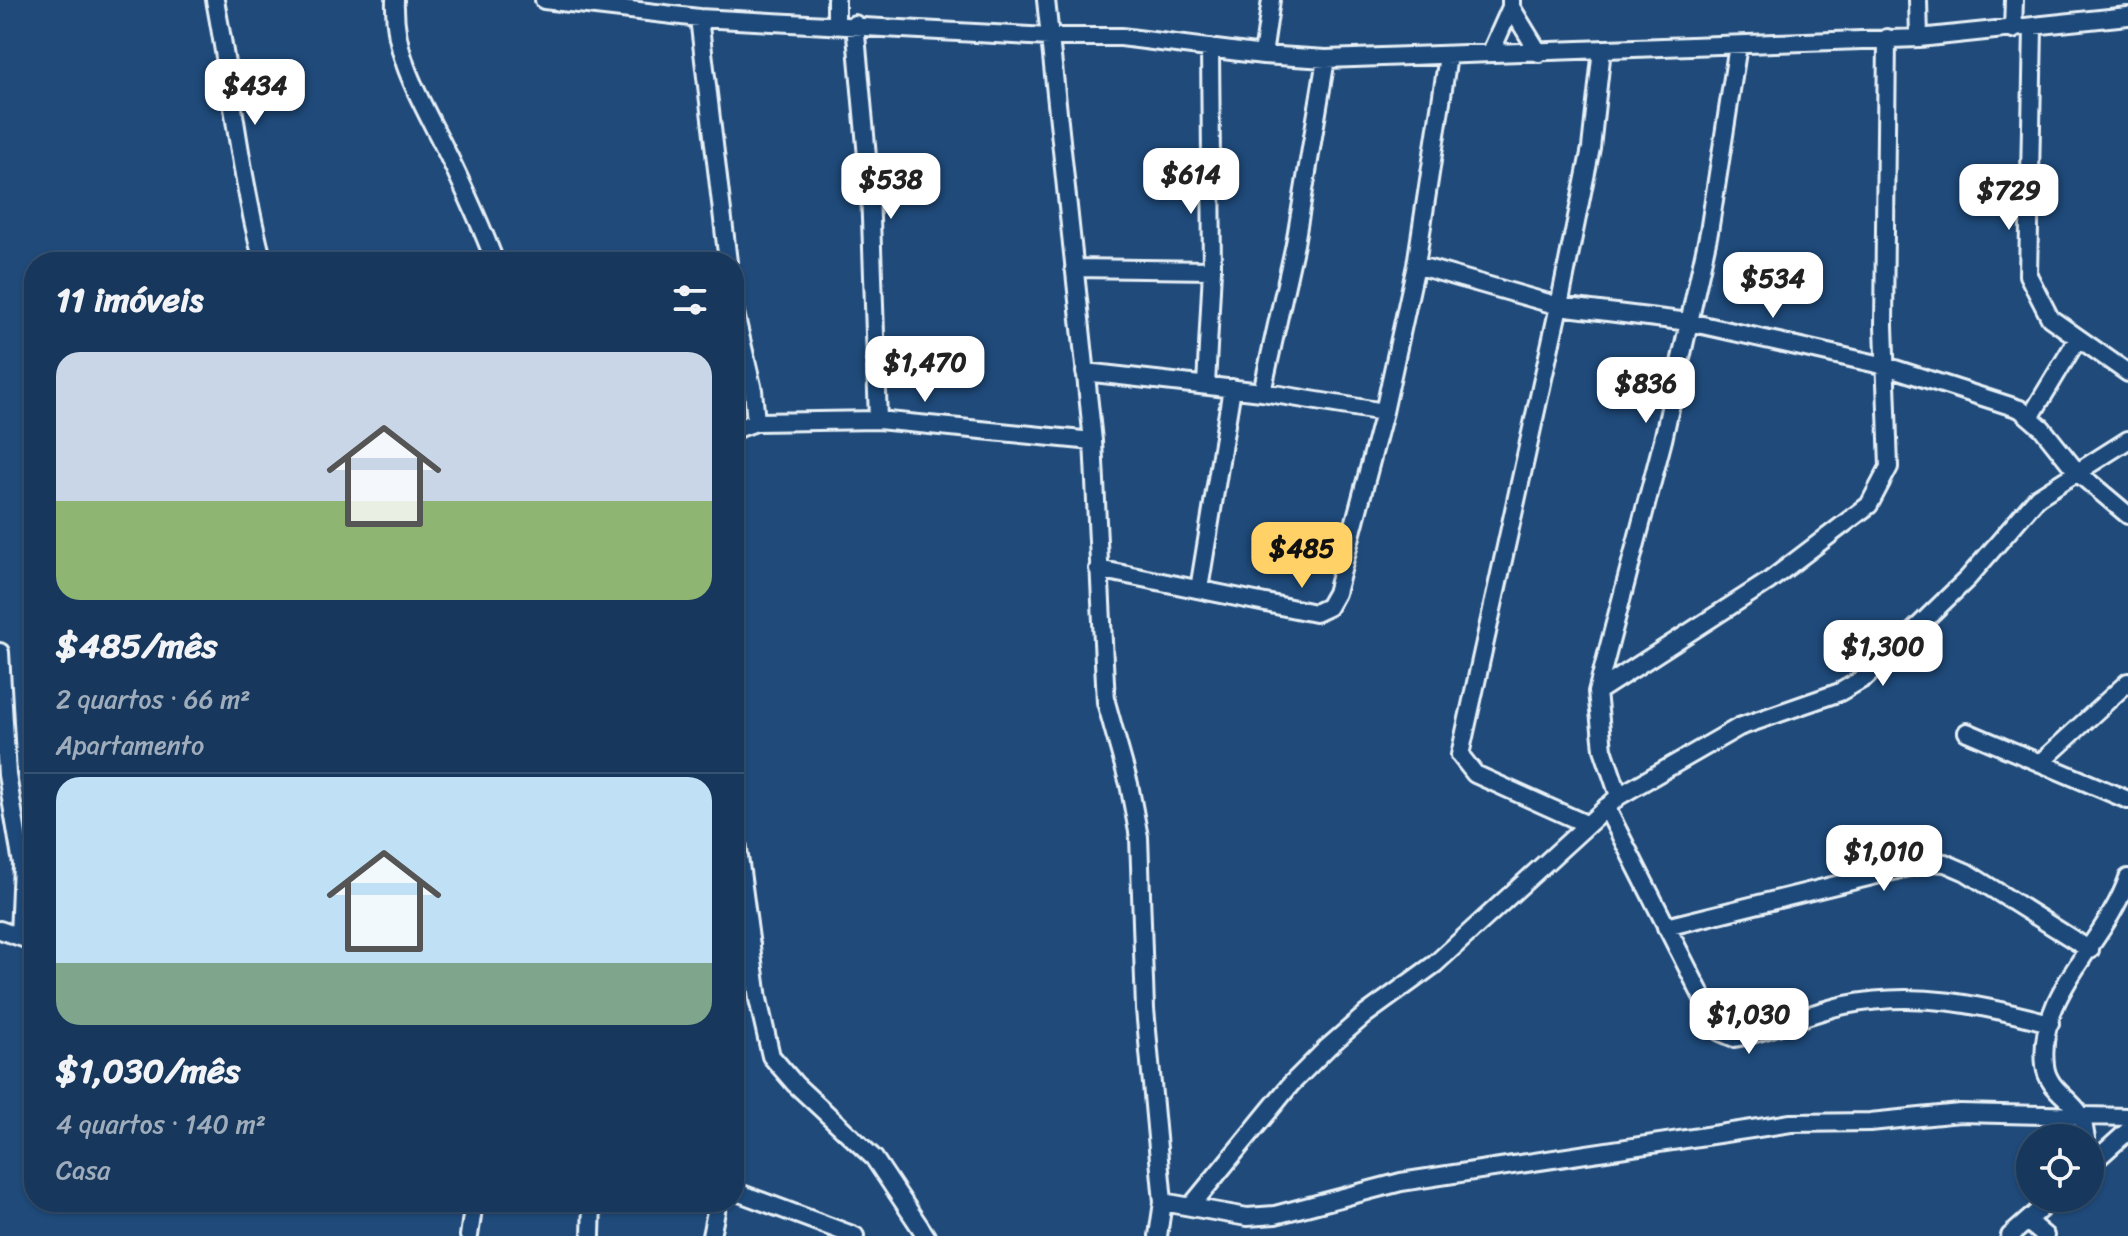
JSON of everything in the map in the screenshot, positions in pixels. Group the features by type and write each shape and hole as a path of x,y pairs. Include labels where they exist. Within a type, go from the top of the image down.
{"street":[{"path":"215,0 231,81 245,196 260,252"},
{"path":"395,0 397,43 405,70 447,153 491,252"},
{"path":"544,0 699,18 855,24 1049,37 1121,37 1263,55 1326,59 1919,38 2033,28 2118,11"},
{"path":"836,0 836,25"},
{"path":"1046,0 1093,441 1106,702 1129,784 1139,837 1145,1009 1163,1202 1158,1236"},
{"path":"1263,55 1271,0"},
{"path":"1918,0 1919,38"},
{"path":"2013,30 2014,0"},
{"path":"1491,52 1511,3"},
{"path":"1511,3 1539,53"},
{"path":"699,18 727,252"},
{"path":"855,24 870,190 878,420"},
{"path":"2033,28 2028,275 2038,301 2050,318 2128,373"},
{"path":"1597,692 1769,581 1869,505 1889,467 1886,366 1887,38"},
{"path":"1619,796 1603,749 1597,692 1663,440 1709,232 1738,45"},
{"path":"1206,385 1212,270 1210,48"},
{"path":"1586,824 1475,774 1460,755 1591,148 1602,49"},
{"path":"1098,569 1315,613 1328,607 1336,593 1384,412 1416,265 1448,56"},
{"path":"1262,392 1295,244 1326,59"},
{"path":"1416,265 1559,306 1689,322 1886,366 2020,409 2031,416 2077,472 2128,515"},
{"path":"1074,268 1212,270"},
{"path":"2031,416 2078,338"},
{"path":"744,352 753,390 756,422"},
{"path":"1085,372 1262,392 1384,412"},
{"path":"1199,589 1232,388"},
{"path":"744,426 756,422 878,420 1093,441"},
{"path":"1191,1206 1291,1084 1328,1047 1366,1014 1435,964 1619,796 1739,727 1840,692 1866,677 1968,578 2038,497 2128,440"},
{"path":"0,652 7,775 24,894"},
{"path":"2040,763 2128,682"},
{"path":"1967,732 2128,800"},
{"path":"1606,807 1720,1032 1734,1038 1844,1005 1914,998 1965,1001 2050,1023"},
{"path":"1666,927 1937,862 1966,872 2090,950"},
{"path":"2083,1124 2081,1115 2050,1081 2045,1065 2050,1023 2056,998 2120,901 2128,878"},
{"path":"0,930 24,938"},
{"path":"744,948 771,1056 795,1084 874,1158 926,1236"},
{"path":"1163,1202 1247,1217 1275,1215 1401,1182 1791,1123 1870,1122 1960,1113 2128,1117"},
{"path":"2104,1151 2128,1131"},
{"path":"744,1195 855,1236"},
{"path":"469,1236 473,1212"},
{"path":"591,1236 592,1212"},
{"path":"711,1236 716,1212"},
{"path":"2010,1236 2037,1212"},
{"path":"2027,1221 2045,1236"}]}
